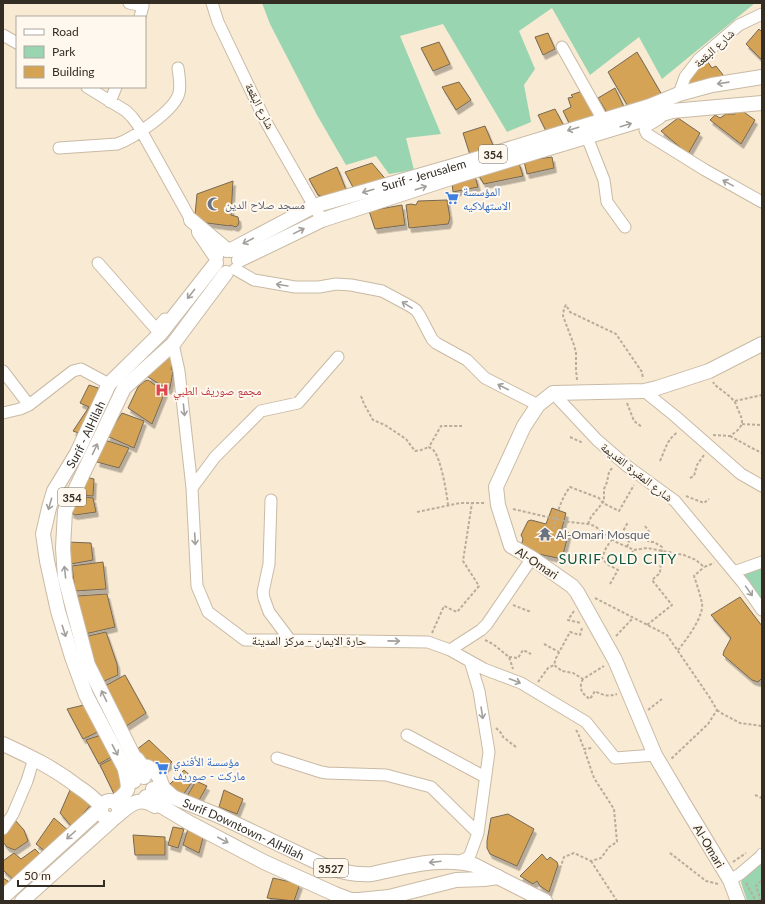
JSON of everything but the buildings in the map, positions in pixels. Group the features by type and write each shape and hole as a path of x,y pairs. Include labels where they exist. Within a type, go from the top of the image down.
{"main road":[{"name":"Surif - Jerusalem","path":"227,260 314,206 650,106 712,84 762,77"},
{"path":"678,95 674,100 676,104 681,107 691,109"},
{"name":"Surif - Jerusalem","path":"227,260 322,220 463,174 672,111 762,103"},
{"path":"192,220 227,260"},
{"name":"Surif - AlHilah","path":"125,769 86,696 72,657 58,612 43,534 54,491 77,453 109,384 161,334 174,316 227,260"},
{"name":"Surif - AlHilah","path":"134,756 88,665 65,578 63,548 66,511 124,388 173,344 227,260"},
{"path":"173,344 168,327 174,316"},
{"path":"553,393 644,387 657,388 709,371 762,344"},
{"name":"Al-Omari","path":"553,393 538,405 524,426 496,487 498,505 511,546 532,558 572,586 577,592 615,660 658,760 730,880 738,901"},
{"path":"3,744 34,758 68,778 94,789 102,794 112,808"},
{"path":"134,756 142,766 148,767 155,772 159,777 163,788 174,797"},
{"name":"354","path":"134,756 141,788"},
{"path":"3,897 112,808 141,788 125,769"},
{"path":"22,901 125,794 128,789 125,769"},
{"name":"3527","path":"141,788 174,797"},
{"name":"3527","path":"141,788 188,822"},
{"name":"Surif Downtown- AlHilah","path":"174,797 242,826 325,866 342,872 363,875 435,862 461,862 474,865 548,898"},
{"name":"3527","path":"112,808 128,806 135,802 144,801 173,818 183,822 188,822"},
{"name":"Surif Downtown- AlHilah","path":"188,822 264,862 334,894 351,900 389,897 456,880 499,877"}],"street":[{"path":"129,3 143,4 140,16"},
{"name":"شارع البقعة","path":"212,3 218,22 266,122 322,220"},
{"name":"شارع البقعة","path":"678,95 685,77 699,59 739,25 762,14"},
{"path":"3,35 16,42"},
{"path":"562,48 603,120"},
{"path":"59,148 117,144 126,141 141,131 167,110 178,96 178,68"},
{"path":"89,88 126,111 132,117 192,220"},
{"path":"110,102 116,88"},
{"path":"672,111 647,126 645,130 647,134 705,170 762,202"},
{"path":"587,137 604,180 607,202 625,227"},
{"path":"227,260 254,280 295,287 319,287 336,284 351,285 382,291 416,310 436,343 467,360 485,378 538,405"},
{"path":"98,263 156,329 170,313 174,316"},
{"name":"حارة الايمان - مركز المدينة","path":"173,344 179,371 192,488 197,586 208,612 245,640 428,642 450,650 484,669 521,683 586,722 615,758 658,760"},
{"path":"192,488 215,456 261,411 298,403 338,357"},
{"path":"3,413 20,409 28,405 73,371 81,369 109,384"},
{"path":"3,371 28,405"},
{"path":"644,387 741,474 762,486"},
{"name":"شارع المقبرة القديمة","path":"553,393 597,440 627,466 675,501 743,583 762,610"},
{"path":"271,500 269,564 264,598 269,612 290,640"},
{"path":"450,650 481,630 487,624 532,558"},
{"path":"734,572 762,562"},
{"path":"455,862 463,861 468,858 472,852 478,833 489,752 479,691 470,661"},
{"path":"407,735 485,777"},
{"path":"3,829 14,814 34,758"},
{"path":"277,758 321,772 386,775 431,787 478,833"},
{"path":"730,880 740,874 762,854"}],"path":[{"path":"579,384 577,380 574,345 563,316 566,305 570,312 616,334 642,372 644,387"},
{"path":"709,371 715,385 735,401 741,415 742,424 738,430 730,436"},
{"path":"735,401 762,394"},
{"path":"361,396 373,420 406,439 415,451 429,447 441,426 462,426"},
{"path":"625,399 634,421 642,427"},
{"path":"742,424 762,425"},
{"path":"660,461 666,443 679,431"},
{"path":"710,434 730,436 762,453"},
{"path":"429,447 434,452 438,460 446,488 448,505"},
{"path":"690,478 694,476 697,465 706,453"},
{"path":"588,524 590,517 604,501 604,489 609,472 615,463"},
{"path":"554,530 556,518 570,487 599,498 603,503 619,511 634,484"},
{"path":"682,495 704,503 710,499"},
{"path":"417,512 460,503 488,503 569,522 595,526 605,535 634,550 647,548 684,555 696,560 704,567"},
{"path":"430,637 444,606 457,612 479,586 463,560 472,503"},
{"path":"627,547 629,542 622,533 628,522"},
{"path":"645,526 650,533 648,541 654,542 662,547 660,573 652,580 672,606 647,625"},
{"path":"610,584 618,570 607,564 602,558 612,539"},
{"path":"633,565 628,562 634,550"},
{"path":"678,650 687,640 699,617 702,605 694,576 704,567 717,562"},
{"path":"536,685 548,668 554,665 570,632 580,635 583,624 568,620 577,605 577,592 587,594 667,635 717,710 740,723 762,726"},
{"path":"512,605 531,612"},
{"path":"615,637 633,618"},
{"path":"482,638 493,644 509,657 514,671"},
{"path":"544,644 559,652"},
{"path":"509,657 518,658 523,650 531,654"},
{"path":"554,665 562,671 573,673 583,679"},
{"path":"605,666 583,679 580,684 581,691 590,699 595,691 601,695 607,696 620,693"},
{"path":"646,712 662,699"},
{"path":"658,760 667,764 708,724 717,710"},
{"path":"492,725 497,728 503,737 516,747"},
{"path":"591,861 601,858 608,847 617,842 614,809 594,778 584,749 591,747 598,752"},
{"path":"754,795 762,798"},
{"path":"548,898 564,857 574,853 591,861 617,901"},
{"path":"762,880 756,886 762,901"}],"green space":[{"path":"262,3 755,3 662,79 639,37 590,75 552,8 519,31 535,69 524,85 531,122 507,132 443,24 400,36 441,134 406,138 414,170 389,174 376,156 346,165 317,115 270,24"},
{"path":"762,566 762,611 733,577"},
{"path":"762,858 762,901 747,901 741,882 746,874"}],"place":[{"name":"المؤسسة الاستهلاكيه","path":"452,198"},
{"name":"مسجد صلاح الدين","path":"214,204"},
{"name":"مجمع صوريف الطبي","path":"162,390"},
{"name":"Al-Omari Mosque","path":"545,534"},
{"name":"مؤسسة الأفندي ماركت - صوريف","path":"162,768"}],"district":[{"name":"SURIF OLD CITY","path":"618,558"}]}
